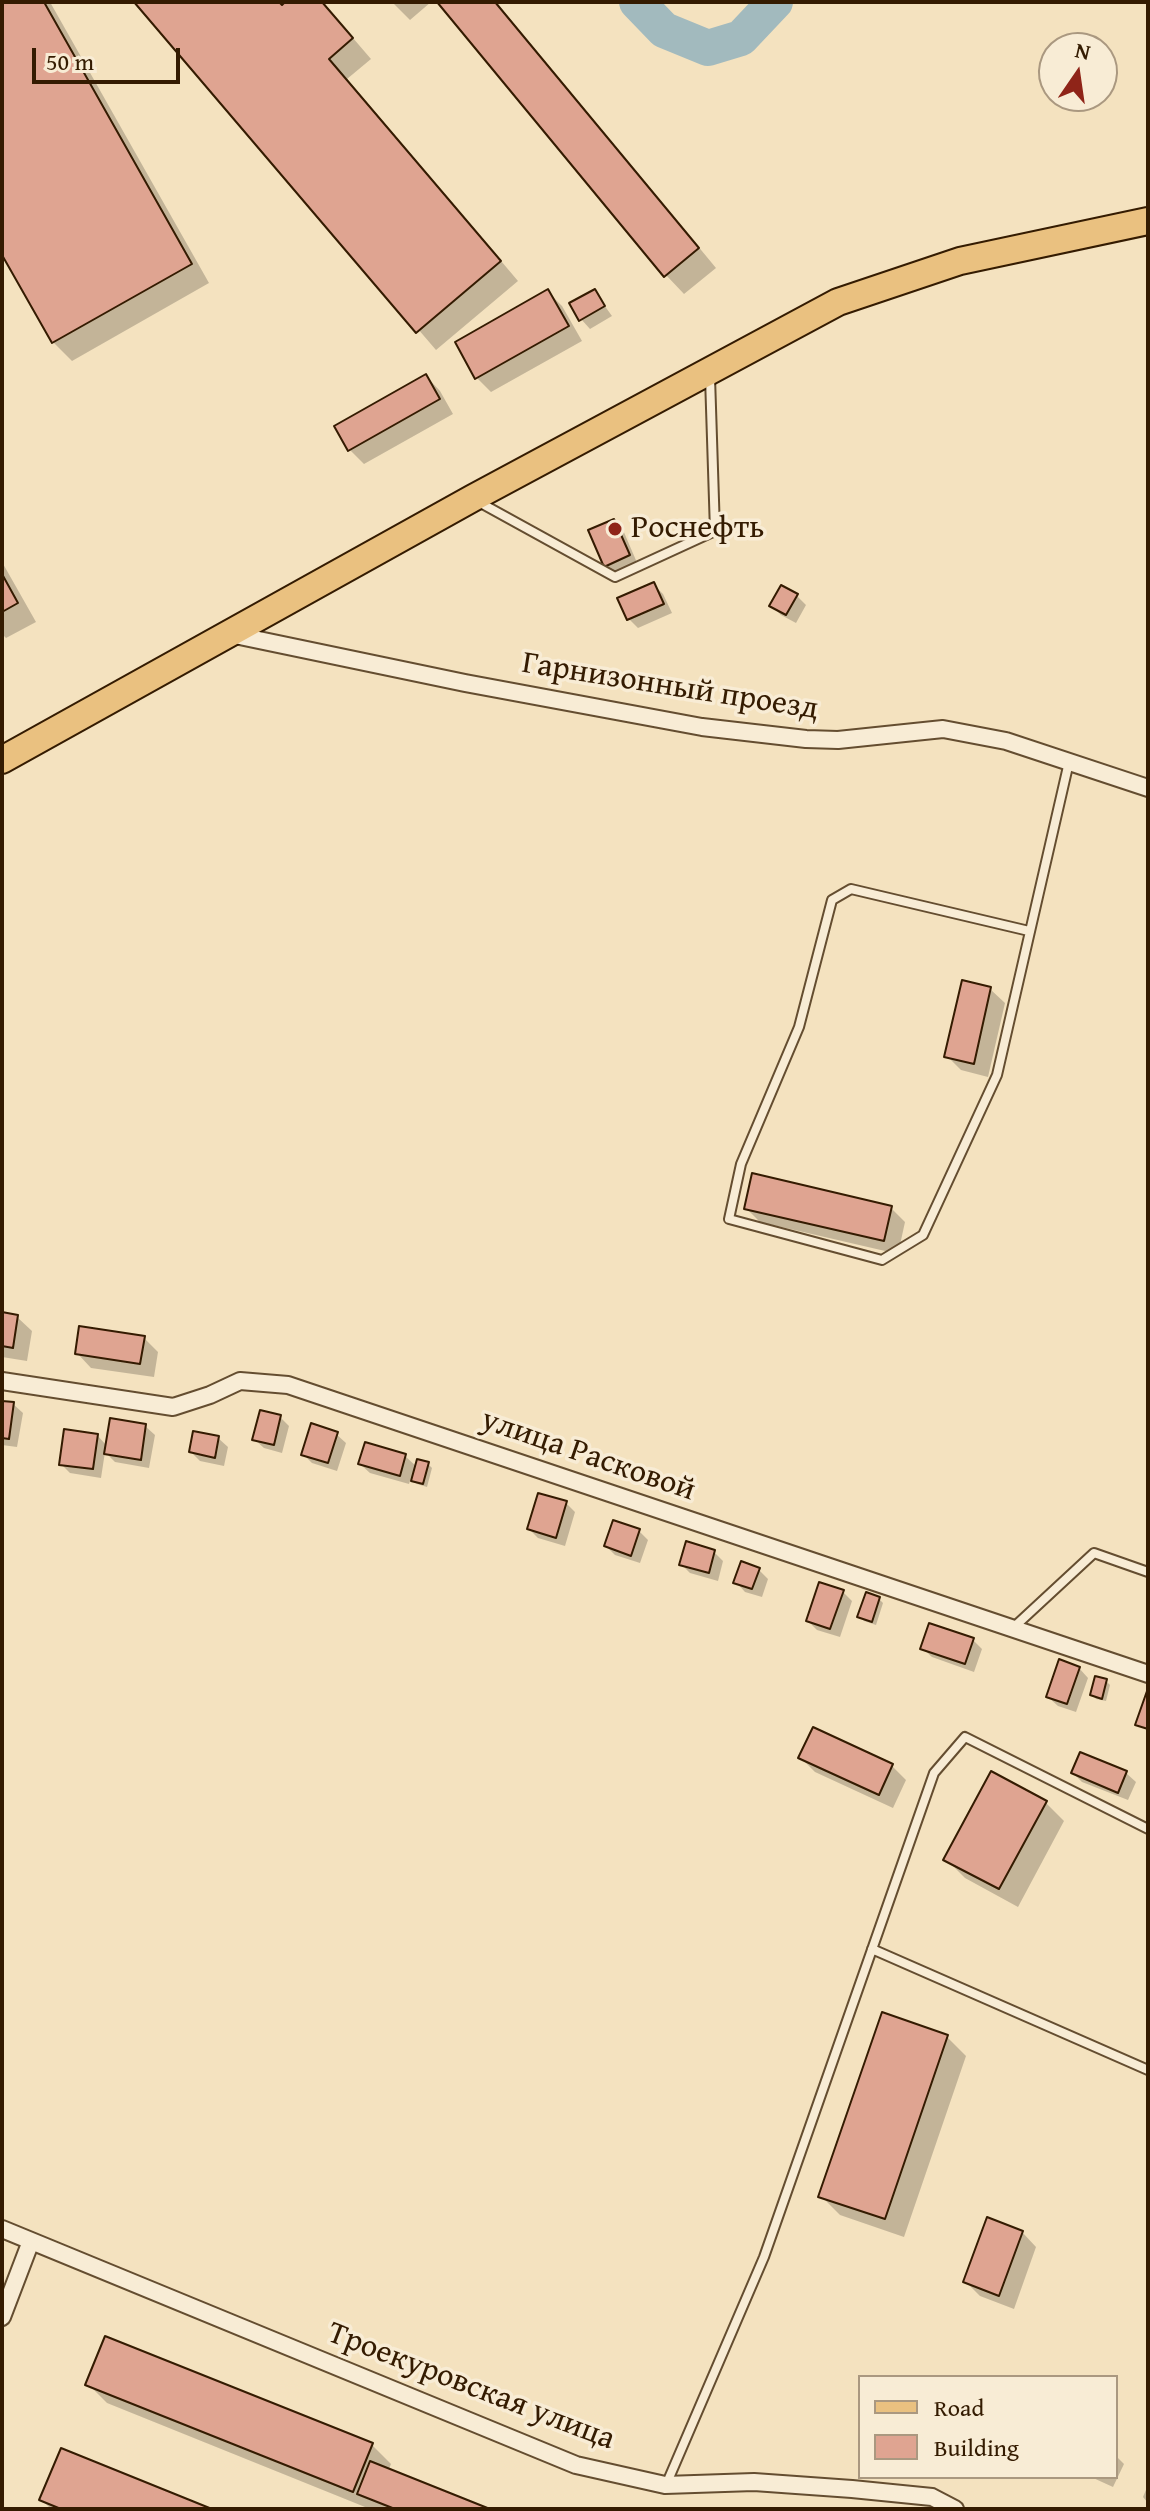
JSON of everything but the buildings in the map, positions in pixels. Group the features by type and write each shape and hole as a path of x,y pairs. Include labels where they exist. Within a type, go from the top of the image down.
{"main road":[{"path":"2,760 473,498 838,302 946,265 1148,221"}],"street":[{"name":"Гарнизонный проезд","path":"229,634 465,683 702,727 838,740 943,729 1006,741 1148,788"},
{"name":"улица Расковой","path":"2,1381 173,1407 240,1381 288,1385 1148,1674"},
{"name":"Троекуровская улица","path":"2,2229 576,2465 665,2485 754,2482 852,2489 932,2497 955,2509"},
{"path":"2,2317 31,2241"}],"lane":[{"path":"473,498 615,577 715,531 710,370"},
{"path":"1029,931 851,889 832,900 799,1027 741,1164 729,1219 882,1260 923,1235 997,1075 1070,761"},
{"path":"1013,1628 1094,1553 1148,1572"},
{"path":"665,2485 764,2257 934,1773 965,1737 1148,1829"},
{"path":"872,1949 1148,2070"}],"waterway":[{"path":"637,2 664,30 708,48 741,38 775,2"}],"place":[{"name":"Роснефть","path":"615,529"}]}
